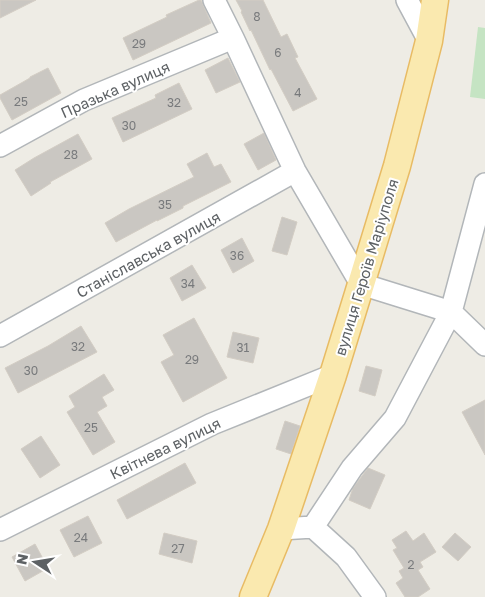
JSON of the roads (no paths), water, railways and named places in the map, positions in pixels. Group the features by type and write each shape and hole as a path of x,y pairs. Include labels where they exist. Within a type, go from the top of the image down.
{"main road":[{"name":"вулиця Героїв Маріуполя","path":"253,597 281,529 334,375 396,166 429,41 435,0"}],"street":[{"path":"214,0 295,171 361,284 451,312 485,345"},
{"path":"407,0 429,41"},
{"name":"Празька вулиця","path":"0,146 84,100 233,38"},
{"name":"Станіславська вулиця","path":"0,336 295,171"},
{"path":"313,527 352,468 395,418 451,312 485,184"},
{"name":"Квітнева вулиця","path":"0,530 212,424 334,375"},
{"path":"281,529 313,527 346,557 375,597"}]}
